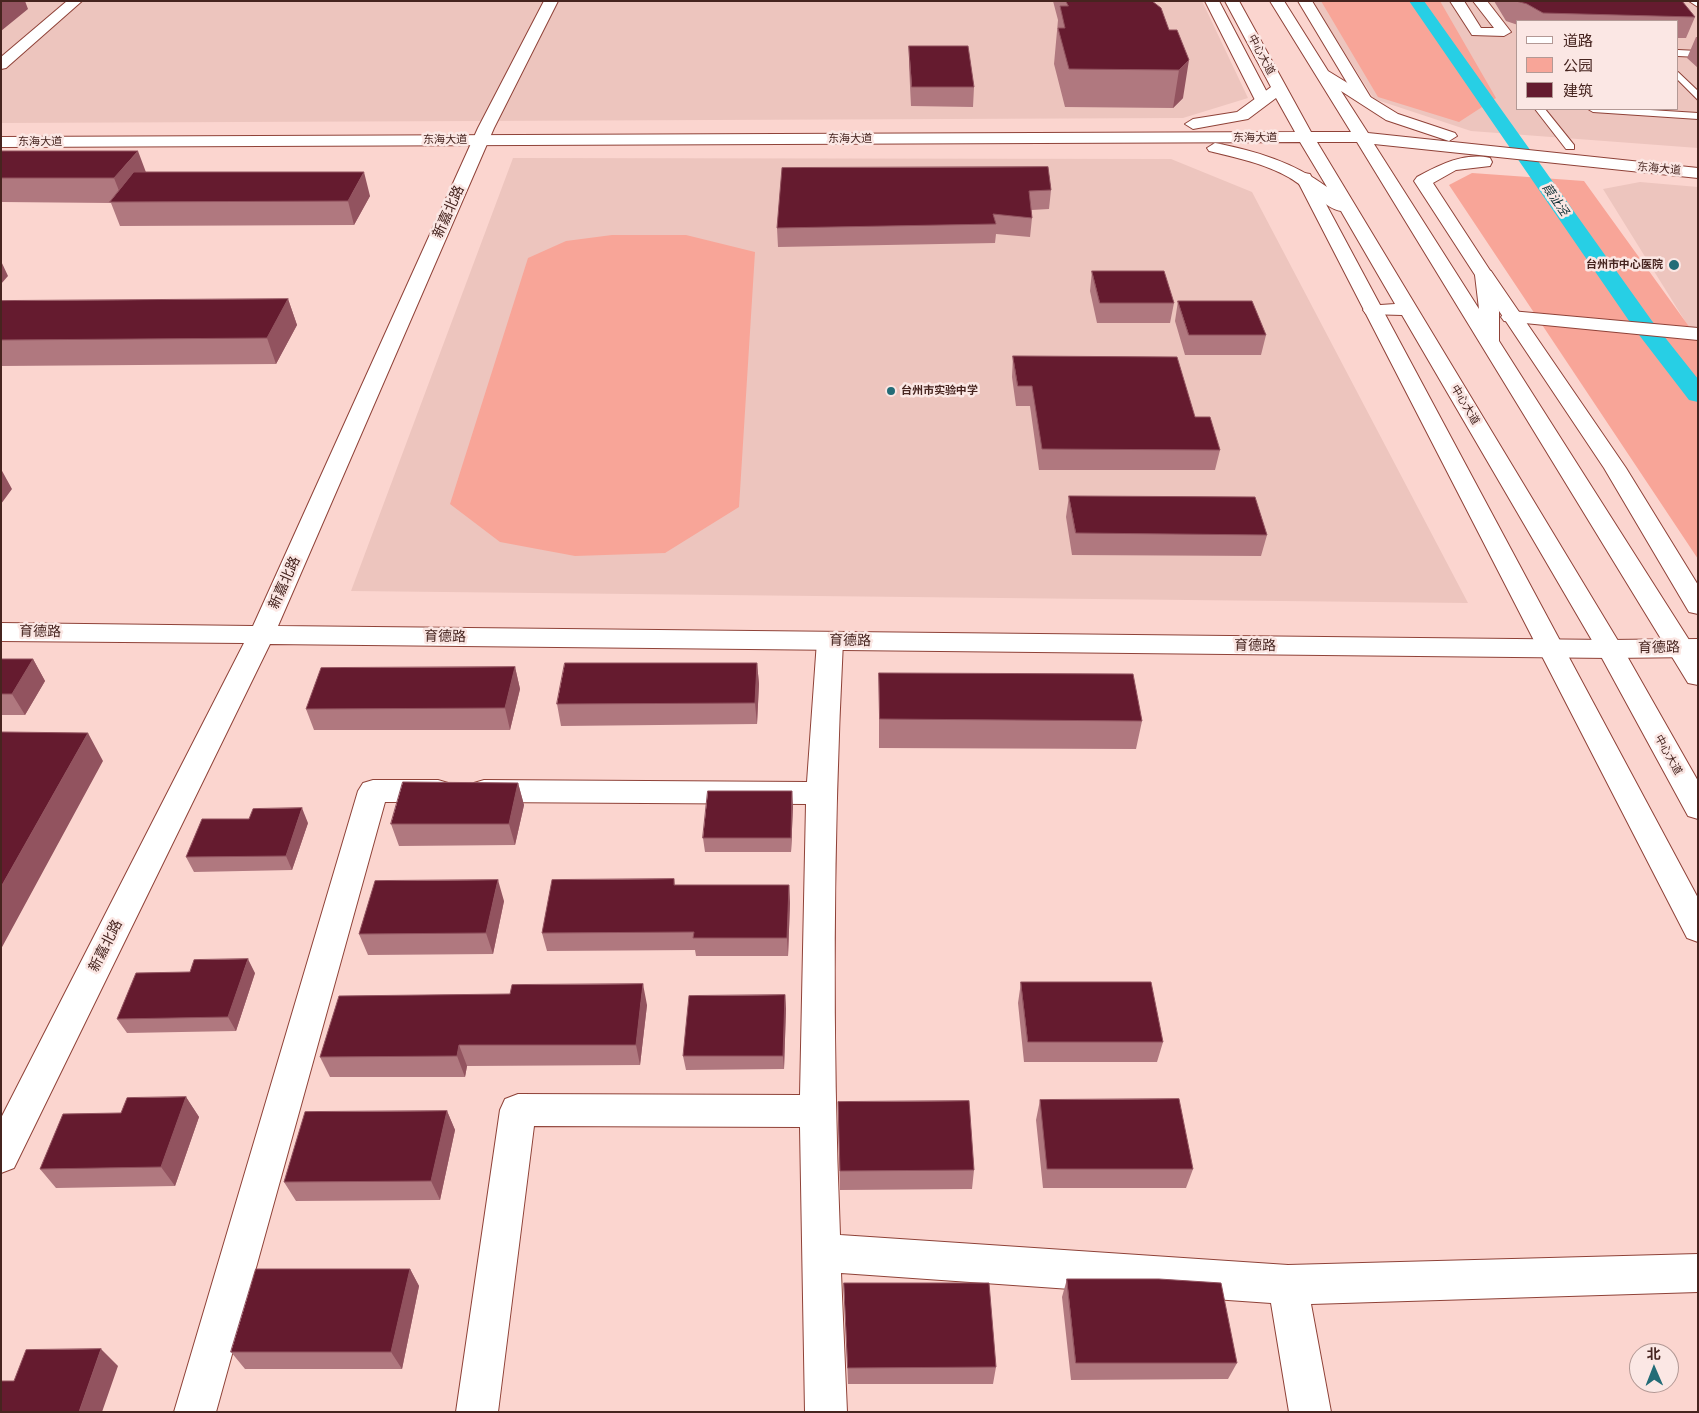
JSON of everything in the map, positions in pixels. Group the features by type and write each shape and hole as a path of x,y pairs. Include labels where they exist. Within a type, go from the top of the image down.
{"main road":[{"path":"1,65 74,1"},
{"name":"新嘉北路","path":"1,1156 10,1120 262,634 483,134 551,1"},
{"path":"1163,132 1242,116 1271,94 1212,1"},
{"name":"中心大道","path":"1232,1 1271,94 1302,132 1356,222 1610,649 1698,808"},
{"path":"1277,1 1489,342 1689,648 1698,676"},
{"path":"1305,1 1364,98"},
{"path":"1457,1 1477,32 1504,32 1480,1"},
{"path":"1321,71 1392,117 1449,136"},
{"name":"东海大道","path":"1,130 483,134 1358,132 1449,136 1698,157"},
{"path":"1163,132 1280,164 1316,185 1356,222"},
{"name":"东海大道","path":"1358,132 1520,156 1698,173"},
{"name":"东海大道","path":"1,142 483,134"},
{"path":"1520,156 1452,165 1423,181 1515,323 1615,468 1698,606"},
{"path":"1304,178 1698,929"},
{"path":"1484,275 1489,311 1489,342"},
{"path":"1373,310 1408,309"},
{"path":"1515,323 1697,338"},
{"name":"育德路","path":"1,632 1552,649 1689,648"},
{"path":"826,1412 817,1111 821,793 830,641"},
{"path":"196,1412 373,791 821,793"},
{"path":"477,1412 518,1110 817,1111"},
{"path":"821,1253 1288,1285 1698,1273"},
{"path":"1288,1285 1310,1412"}],"lane":[{"path":"1679,53 1698,54"},
{"path":"1679,76 1698,97"},
{"path":"1541,110 1570,147"},
{"path":"1608,110 1698,116"}],"shaded area":[{"path":"1,1 1202,1 1248,98 1183,118 1,123"},
{"path":"1312,1 1698,1 1698,148 1471,131 1374,99"},
{"name":"台州市实验中学","path":"513,158 1171,159 1252,192 1468,603 351,591"},
{"name":"台州市中心医院","path":"1640,182 1698,187 1698,342 1603,189"}],"green space":[{"path":"1321,1 1440,1 1496,98 1459,122 1378,97"},
{"path":"1472,173 1584,181 1698,339 1698,559 1449,185"},
{"path":"612,235 686,235 755,252 739,507 665,553 575,556 500,542 450,504 528,258 566,241"}],"building":[{"path":"1066,1 1152,1 1161,8 1169,30 1177,30 1189,60 1179,70 1069,69 1058,28 1065,28 1060,6 1068,6"},
{"path":"1516,1 1682,1 1695,17 1543,13 1527,4"},
{"path":"909,46 968,46 974,87 912,87"},
{"path":"1,151 138,151 114,178 1,178"},
{"path":"1048,167 1051,190 1029,191 1032,218 993,214 996,224 777,228 782,168"},
{"path":"134,172 364,172 348,201 110,202"},
{"path":"1092,271 1164,271 1174,303 1100,303"},
{"path":"288,299 267,338 1,340 1,301"},
{"path":"1178,301 1252,301 1266,335 1189,335"},
{"path":"1013,356 1177,357 1195,417 1210,417 1220,450 1042,449 1032,386 1018,386"},
{"path":"1069,496 1255,497 1267,535 1076,533"},
{"path":"1,659 33,659 12,694 1,694"},
{"path":"565,663 757,663 755,703 557,704"},
{"path":"515,667 505,708 306,709 321,668"},
{"path":"879,673 1133,674 1142,721 880,719"},
{"path":"1,732 88,733 1,887"},
{"path":"403,782 518,783 509,824 391,824"},
{"path":"708,791 792,791 791,838 703,838"},
{"path":"302,808 286,856 186,857 202,819 249,819 253,809"},
{"path":"674,879 674,885 789,885 787,938 693,938 694,932 542,933 552,880"},
{"path":"498,880 486,933 359,934 375,881"},
{"path":"248,959 228,1017 117,1019 136,973 190,972 194,960"},
{"path":"1021,982 1151,982 1163,1042 1028,1042"},
{"path":"643,984 636,1045 459,1045 457,1056 320,1057 339,996 510,994 512,985"},
{"path":"785,995 783,1056 683,1056 689,996"},
{"path":"186,1097 161,1167 40,1169 63,1114 121,1113 127,1098"},
{"path":"1179,1099 1193,1169 1047,1169 1040,1100"},
{"path":"969,1101 974,1170 840,1171 838,1102"},
{"path":"447,1111 431,1181 284,1182 305,1112"},
{"path":"256,1269 410,1269 391,1352 231,1352"},
{"path":"1067,1279 1159,1279 1221,1283 1237,1363 1076,1363"},
{"path":"844,1283 989,1283 996,1367 848,1368"},
{"path":"101,1349 79,1412 1,1412 1,1381 14,1381 26,1350"}],"waterway":[{"name":"葭沚泾","path":"1416,1 1644,326 1698,395"}],"place":[{"name":"台州市中心医院","path":"1674,265"},
{"name":"台州市实验中学","path":"891,391"}]}
